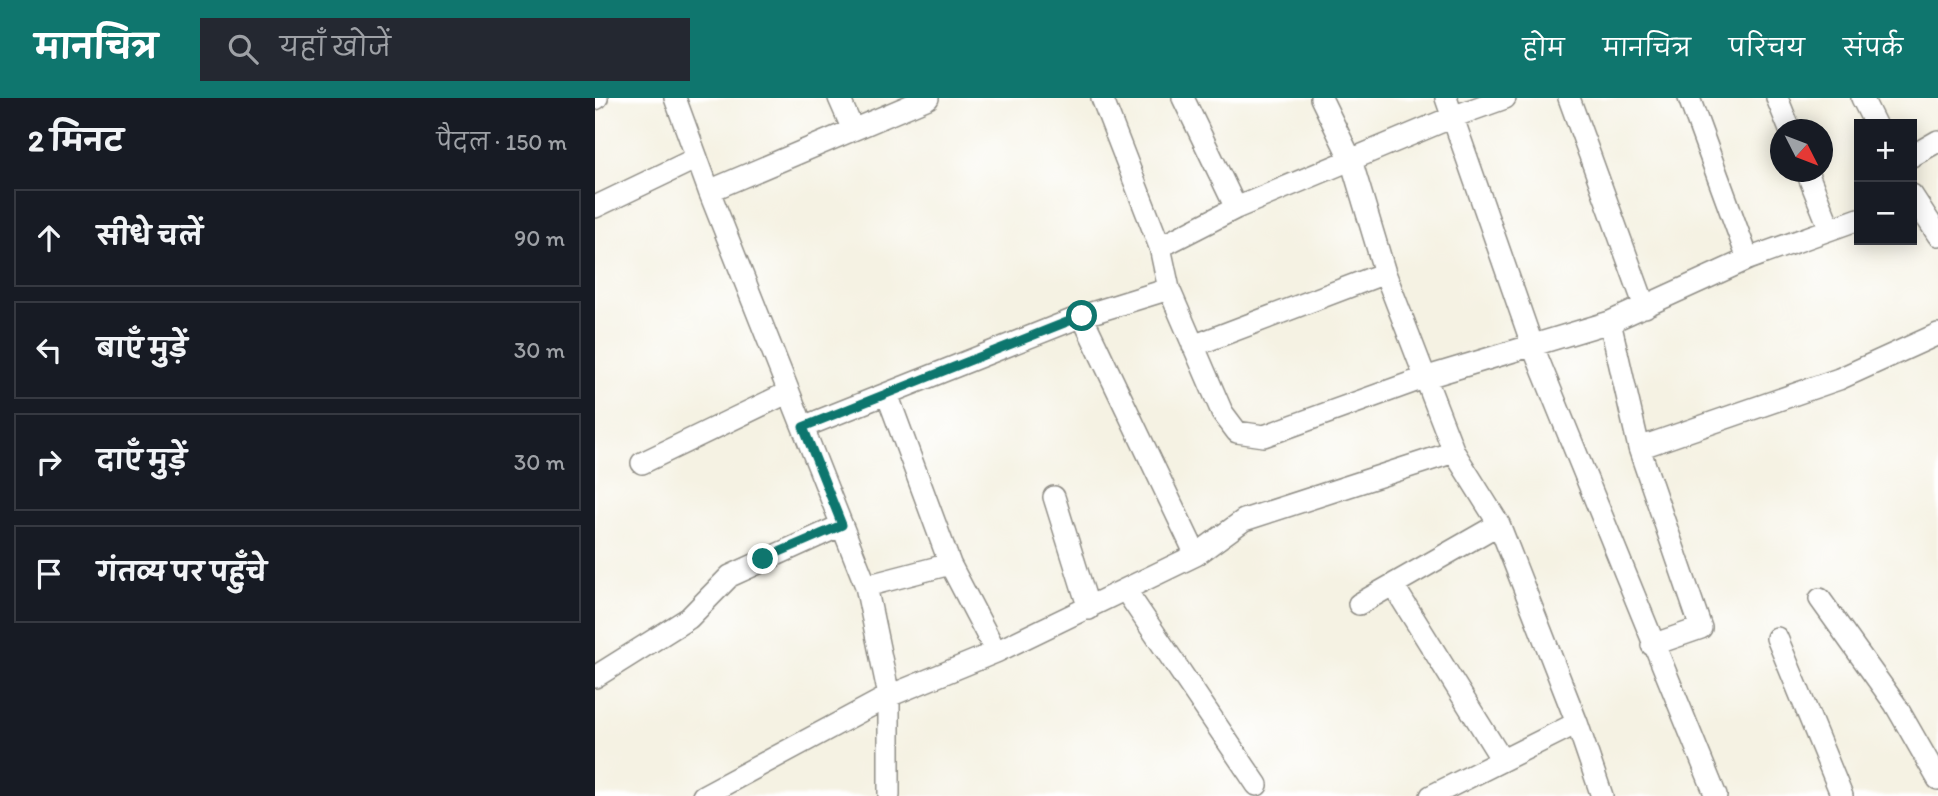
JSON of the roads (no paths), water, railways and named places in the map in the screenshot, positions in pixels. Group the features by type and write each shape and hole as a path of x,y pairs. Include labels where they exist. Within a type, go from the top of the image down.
{"street":[{"path":"675,98 709,191 866,586 889,696 889,796"},
{"path":"839,98 853,130"},
{"path":"709,191 927,98"},
{"path":"1102,98 1160,247 1169,289 1193,346 1222,412 1237,432 1250,435 1264,436 1424,379 1610,322 1748,259 1854,221"},
{"path":"1183,98 1235,208"},
{"path":"1321,98 1351,160 1385,273 1424,379 1454,452 1499,524 1577,723 1602,796"},
{"path":"1160,247 1235,208 1351,160 1450,107 1505,98"},
{"path":"1569,98 1645,307"},
{"path":"1689,98 1748,259"},
{"path":"1777,98 1786,119"},
{"path":"1862,98 1872,119"},
{"path":"1450,107 1533,347 1652,645 1716,796"},
{"path":"1917,153 1938,141"},
{"path":"595,207 697,158"},
{"path":"1811,182 1830,229"},
{"path":"1917,204 1938,235"},
{"path":"1193,346 1385,273"},
{"path":"803,427 1082,316 1169,289"},
{"path":"1082,316 1196,555"},
{"path":"1610,322 1639,448 1701,628 1652,645"},
{"path":"1639,448 1839,379 1938,334"},
{"path":"642,463 789,392"},
{"path":"887,394 950,564 996,652"},
{"path":"703,796 889,696 996,652 1126,591 1196,555 1244,520 1454,452"},
{"path":"1054,497 1089,609"},
{"path":"1359,604 1499,524"},
{"path":"595,677 689,618 730,576 842,525"},
{"path":"866,586 950,564"},
{"path":"1393,585 1502,760"},
{"path":"1126,591 1257,785"},
{"path":"1820,599 1895,704 1938,779"},
{"path":"1777,638 1842,796"},
{"path":"1431,796 1577,723"}]}
